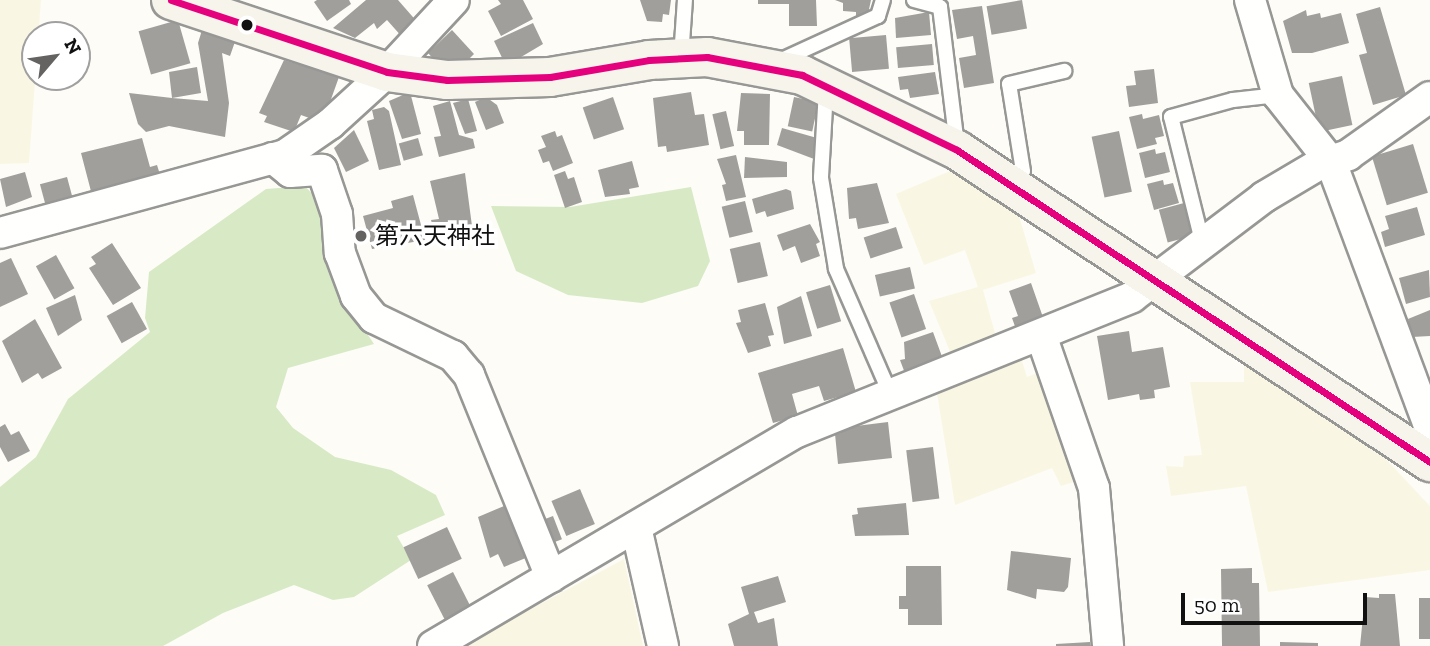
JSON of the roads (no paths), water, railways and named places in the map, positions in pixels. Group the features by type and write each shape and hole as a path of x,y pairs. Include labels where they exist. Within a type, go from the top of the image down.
{"street":[{"path":"171,0 387,72 483,82 707,57 769,65 826,85 957,150 1430,462"},
{"path":"0,233 285,155 330,124 387,72 454,0"},
{"path":"1250,0 1278,95 1331,162 1430,428"},
{"path":"433,646 797,432 1132,297 1264,197 1348,155 1430,97"},
{"path":"273,158 290,172 322,170 337,214 340,253 356,296 374,318 453,356 469,376 551,577"},
{"path":"1041,335 1094,488 1108,646"},
{"path":"636,527 663,646"}],"lane":[{"path":"680,59 685,0"},
{"path":"769,65 878,16 883,0"},
{"path":"914,0 940,7 957,150"},
{"path":"1014,186 1023,170 1009,84 1064,71"},
{"path":"826,85 821,178 836,269 890,393"},
{"path":"1203,245 1171,117 1233,100 1278,95"}],"place":[{"name":"第六天神社","path":"361,236"}]}
